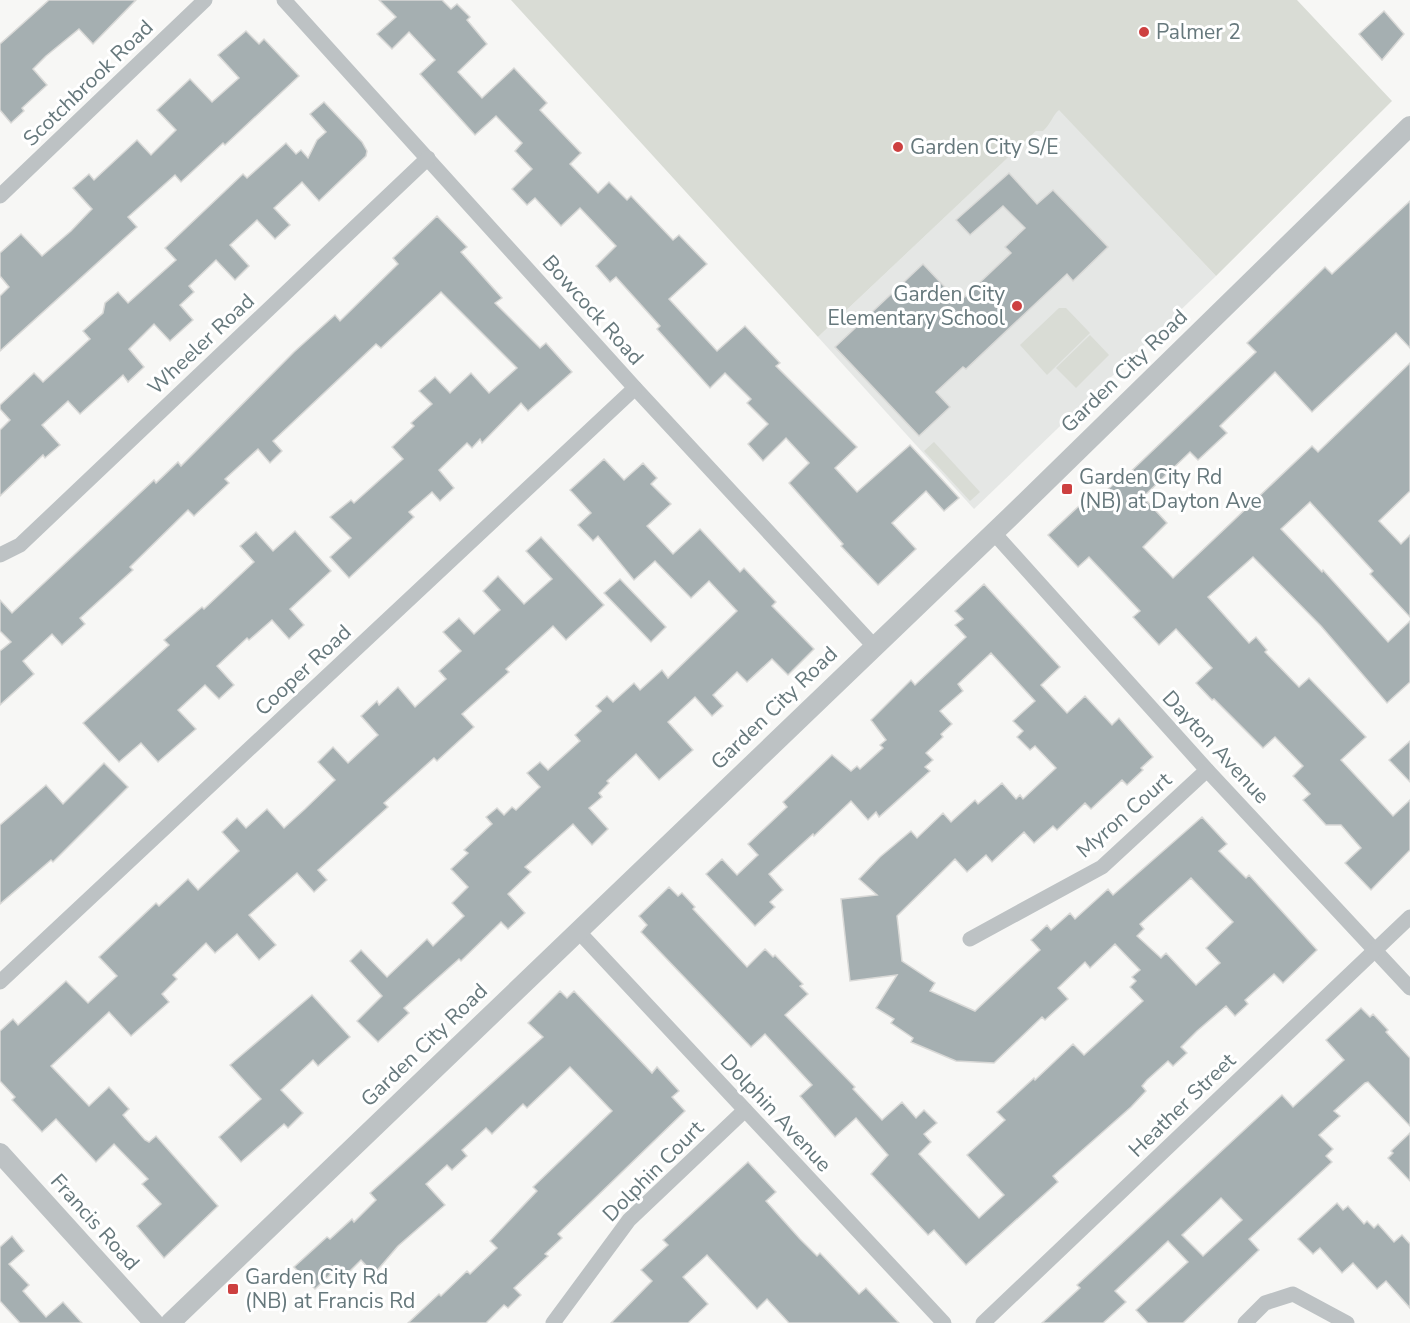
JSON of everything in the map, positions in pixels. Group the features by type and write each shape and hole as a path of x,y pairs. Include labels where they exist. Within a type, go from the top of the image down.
{"street":[{"name":"Scotchbrook Road","path":"0,196 205,0"},
{"name":"Bowcock Road","path":"284,0 634,388 873,645"},
{"name":"Garden City Road","path":"170,1323 993,532 1410,126"},
{"name":"Wheeler Road","path":"0,555 20,544 428,158"},
{"name":"Cooper Road","path":"0,982 634,388"},
{"name":"Dayton Avenue","path":"993,532 1207,770 1410,988"},
{"name":"Myron Court","path":"970,939 1102,867 1207,770"},
{"name":"Heather Street","path":"982,1323 1410,917"},
{"name":"Dolphin Avenue","path":"578,931 944,1323"},
{"name":"Dolphin Court","path":"553,1323 629,1220 745,1110"},
{"name":"Francis Road","path":"0,1154 154,1323"},
{"path":"1245,1323 1265,1303 1293,1294 1347,1323"}],"shaded area":[{"path":"511,0 1297,0 1392,101 1216,276 1059,110 1043,131 1036,131 818,337"},
{"name":"Garden City Elementary School","path":"1059,109 1216,276 974,509 818,337"},
{"path":"1059,308 1066,308 1090,333 1047,375 1020,345"},
{"path":"1090,335 1109,355 1076,388 1056,368"},
{"path":"934,442 980,492 970,501 924,451"}],"building":[{"path":"49,0 136,0 93,44 79,29 46,56 33,69 47,85 22,108 24,111 11,123 0,110 0,44"},
{"path":"379,0 442,0 451,9 457,4 470,17 467,20 487,44 458,72 482,98 514,68 547,103 540,110 581,153 570,164 598,193 609,182 627,200 631,196 673,240 679,235 707,264 669,299 717,351 745,326 780,363 776,366 857,447 835,468 857,492 910,445 959,498 944,511 926,491 892,523 916,549 878,585 841,546 843,544 789,483 809,463 786,438 763,461 748,444 768,424 747,403 751,399 725,373 710,388 657,329 660,326 616,277 610,282 596,266 616,246 580,208 561,226 535,198 527,205 512,189 532,169 515,151 522,143 496,116 475,135 420,74 435,60 409,32 392,49 377,34 396,17"},
{"path":"1384,11 1404,34 1382,60 1359,34"},
{"path":"246,31 259,44 264,39 299,76 225,145 223,143 181,182 175,175 128,217 137,227 0,351 0,296 9,287 0,276 0,253 21,234 42,256 71,231 92,209 73,188 89,174 94,180 137,140 151,155 176,130 157,110 190,79 212,102 239,78 218,55"},
{"path":"324,102 362,142 367,151 366,156 319,201 302,182 274,208 290,225 275,239 257,220 230,245 249,266 235,280 216,260 189,286 194,292 180,305 193,320 170,341 154,324 129,349 144,367 128,382 123,375 80,414 68,401 42,425 60,445 45,458 43,455 0,496 0,430 10,420 0,409 0,405 34,373 43,382 90,339 83,331 103,313 105,303 118,292 128,303 176,260 165,248 243,174 247,178 286,143 296,154 301,150 308,158 317,140 326,132 310,114"},
{"path":"1009,173 1037,204 1053,190 1108,247 1073,281 1067,274 966,369 963,367 936,392 950,407 919,436 835,347 923,264 959,302 1011,253 1005,247 1025,228 1003,206 970,235 956,220"},
{"path":"1410,201 1410,348 1396,333 1312,412 1275,372 1220,426 1227,433 1198,460 1190,452 1143,497 1167,523 1143,547 1173,578 1312,446 1318,452 1410,363 1410,491 1379,521 1401,544 1410,535 1410,617 1370,574 1373,571 1310,502 1281,529 1322,572 1323,570 1388,642 1410,621 1410,682 1387,703 1321,626 1253,557 1208,597 1249,643 1256,637 1267,650 1265,652 1299,687 1309,678 1366,737 1341,760 1393,816 1410,800 1410,850 1371,890 1345,863 1361,848 1341,825 1326,825 1303,800 1310,794 1293,776 1303,766 1275,737 1263,748 1196,683 1212,668 1176,629 1159,645 1133,617 1140,611 1089,557 1078,567 1048,535 1080,505 1085,511 1122,476 1124,478 1256,352 1247,343 1325,267 1332,274"},
{"path":"437,216 467,247 461,252 502,298 495,303 540,348 546,343 572,372 528,411 521,403 482,443 480,439 472,448 467,443 439,470 454,488 440,501 432,492 409,512 414,517 349,578 330,557 351,538 330,517 351,500 354,503 403,459 392,447 414,426 411,423 432,404 419,391 435,377 450,393 471,373 489,393 517,368 441,292 381,348 376,344 273,441 282,451 270,463 258,449 225,479 229,483 194,516 188,510 130,567 133,570 80,618 85,624 62,645 52,634 23,661 34,674 0,705 0,651 11,642 0,631 0,600 12,613 154,480 156,483 178,462 181,466 294,352 335,315 340,321 398,264 393,258"},
{"path":"604,459 624,480 643,463 657,478 651,484 671,504 647,526 673,554 700,529 740,572 744,568 776,602 772,606 814,649 788,675 772,659 747,682 737,672 713,695 723,706 712,716 695,697 668,722 693,750 659,780 636,754 607,781 609,783 599,793 602,797 589,808 608,829 592,845 573,824 525,867 531,872 508,894 525,913 508,929 501,922 461,961 459,959 404,1008 409,1013 378,1042 357,1021 382,996 350,961 361,950 387,977 427,939 433,946 464,916 452,903 468,887 451,869 468,853 464,850 492,824 486,817 497,808 504,815 512,807 516,810 540,787 527,773 540,762 548,770 580,741 575,735 601,711 596,706 607,696 613,702 634,683 640,690 662,670 668,678 737,611 709,581 691,598 655,561 634,580 598,536 593,541 578,525 591,513 570,490"},
{"path":"295,531 331,571 290,609 304,625 289,639 272,620 249,640 247,638 217,666 234,685 219,699 205,685 178,710 196,729 158,762 141,743 119,762 83,723 169,645 164,640 202,607 204,609 254,562 240,546 256,532 273,551"},
{"path":"541,537 604,605 566,640 553,626 506,669 509,672 462,714 474,727 437,761 434,758 384,803 388,807 318,870 327,880 314,892 297,873 249,915 276,945 259,960 237,934 215,953 206,943 173,975 177,979 162,994 169,1002 131,1036 109,1012 51,1066 89,1106 109,1087 129,1109 123,1115 145,1140 149,1142 156,1136 218,1206 164,1258 137,1226 161,1204 142,1184 148,1179 114,1144 96,1162 56,1119 42,1132 12,1100 15,1097 0,1081 0,1031 13,1019 18,1025 66,981 88,1003 117,976 99,957 156,903 159,906 188,879 198,890 239,851 222,832 237,818 246,828 267,809 284,828 305,809 335,780 318,762 333,747 348,763 378,735 361,716 377,701 379,705 398,687 415,707 446,679 439,671 461,651 443,632 459,618 474,634 500,610 483,591 498,576 524,604 552,579 526,551"},
{"path":"620,579 666,627 651,642 604,593"},
{"path":"984,584 1060,667 1041,685 1067,713 1085,696 1112,725 1119,718 1153,757 1127,785 1122,780 1091,809 1085,803 1057,830 1053,826 1034,843 1024,832 992,862 986,855 967,872 955,859 897,916 902,961 935,983 930,991 975,1011 1040,950 1031,940 1047,925 1051,930 1070,913 1075,919 1108,889 1113,895 1202,817 1227,844 1219,851 1246,878 1249,875 1317,950 1283,983 1274,974 1245,1000 1248,1004 1235,1016 1226,1006 1197,1031 1181,1047 1187,1053 1173,1066 1168,1061 1147,1080 1142,1086 1146,1091 1131,1107 1053,1176 1058,1182 966,1265 934,1230 928,1235 871,1174 888,1155 856,1118 835,1137 800,1096 812,1085 765,1034 751,1047 641,932 647,925 639,916 669,887 678,896 682,893 695,907 693,909 747,967 765,949 773,957 775,955 803,984 800,986 808,994 785,1015 855,1087 853,1089 882,1120 902,1102 916,1118 924,1110 937,1123 924,1134 931,1142 919,1154 979,1218 1004,1195 967,1155 1005,1120 997,1112 1034,1078 1035,1080 1073,1044 1084,1055 1143,1001 1130,987 1136,981 1132,977 1140,970 1115,944 1090,968 1085,962 1058,988 1068,999 1045,1020 1042,1017 994,1063 956,1061 911,1042 913,1038 891,1023 894,1019 876,1008 897,975 850,981 841,899 877,895 859,879 880,857 911,831 917,838 943,813 951,822 975,800 978,804 1002,783 1016,799 1020,795 1023,799 1056,768 1035,746 1030,750 1017,737 1023,731 1013,721 1035,701 991,653 958,684 963,691 940,711 952,724 941,734 943,737 926,753 933,760 925,767 930,771 879,817 876,812 868,820 851,801 814,836 813,834 769,874 783,890 770,902 775,907 755,926 706,874 722,859 737,875 758,855 748,844 787,807 783,802 832,755 851,771 857,766 860,769 883,748 880,745 886,740 871,720 911,680 915,685 966,637 955,625 963,619 955,611","holes":["1191,878 1233,922 1206,948 1220,963 1196,985 1166,953 1161,958 1137,936 1144,929 1140,924"]},
{"path":"1410,741 1410,782 1389,760"},
{"path":"104,763 128,787 53,862 51,860 0,904 0,825 46,785 63,804"},
{"path":"560,991 567,998 574,991 652,1073 657,1067 679,1091 672,1097 685,1111 558,1234 562,1238 545,1254 548,1256 514,1288 521,1295 508,1308 504,1305 486,1323 408,1323 467,1271 470,1274 497,1248 490,1241 537,1191 533,1187 612,1111 570,1067 527,1108 523,1104 492,1134 486,1128 462,1150 467,1156 452,1170 447,1165 426,1184 445,1205 398,1246 374,1274 361,1260 343,1278 336,1269 315,1289 294,1267 327,1237 330,1239 352,1219 354,1222 376,1200 370,1193 543,1037 528,1023"},
{"path":"312,995 350,1037 318,1066 313,1060 281,1090 303,1113 288,1128 284,1124 241,1162 219,1137 261,1099 230,1065"},
{"path":"1361,1008 1370,1017 1373,1014 1410,1058 1410,1126 1368,1082 1365,1083 1334,1111 1340,1116 1319,1135 1333,1149 1326,1156 1332,1162 1249,1239 1259,1250 1183,1323 1148,1323 1136,1310 1188,1262 1168,1241 1115,1291 1126,1302 1103,1323 1042,1323 1080,1288 1077,1285 1282,1095 1293,1107 1344,1060 1326,1040","holes":["1221,1198 1242,1220 1203,1256 1182,1235"]},
{"path":"1410,1133 1410,1181 1388,1158 1393,1153 1391,1151"},
{"path":"748,1162 776,1192 766,1201 800,1239 817,1256 820,1253 859,1294 866,1288 899,1323 789,1323 767,1299 757,1309 707,1255 683,1277 708,1304 688,1323 611,1323 652,1281 641,1270 668,1245 663,1240"},
{"path":"1337,1203 1343,1210 1348,1206 1364,1224 1367,1221 1374,1228 1378,1224 1394,1242 1402,1235 1410,1244 1410,1308 1386,1281 1377,1289 1353,1263 1342,1273 1320,1248 1313,1254 1298,1239"},
{"path":"12,1236 24,1251 9,1264 29,1285 23,1291 46,1317 63,1302 82,1323 20,1323 0,1301 0,1247"}],"place":[{"name":"Palmer 2","path":"1144,32"},
{"name":"Garden City S/E","path":"898,147"},
{"name":"Garden City Elementary School","path":"1017,306"},
{"name":"Garden City Rd (NB) at Dayton Ave","path":"1067,489"},
{"name":"Garden City Rd (NB) at Francis Rd","path":"233,1289"}]}
